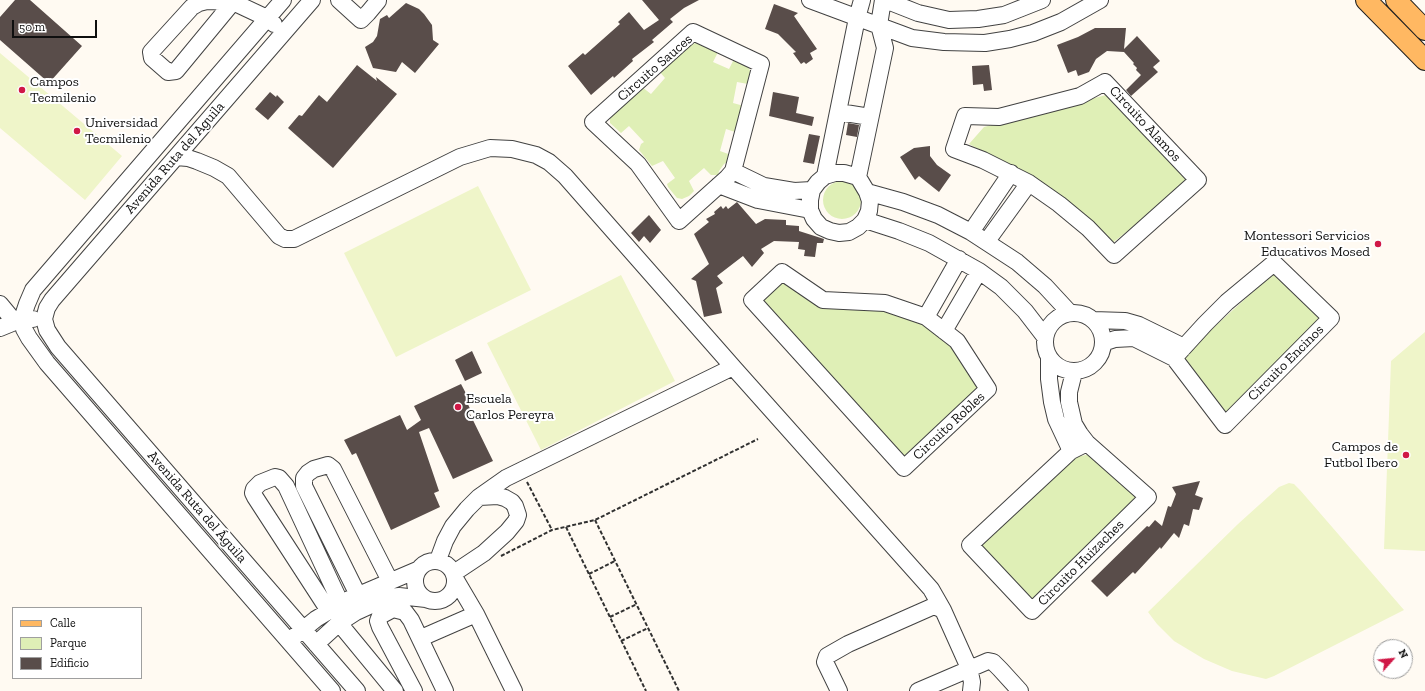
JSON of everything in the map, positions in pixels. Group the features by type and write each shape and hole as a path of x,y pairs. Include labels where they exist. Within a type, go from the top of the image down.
{"main road":[{"path":"1366,0 1425,60"},
{"path":"1396,0 1425,30"}],"street":[{"name":"Avenida Ruta del Aguila","path":"19,320 33,290 283,0"},
{"name":"Avenida Ruta del Aguila","path":"44,319 47,308 52,300 312,0"},
{"path":"339,0 361,20 378,1 377,0"},
{"path":"810,0 912,38 944,42 985,43 1033,33 1061,22 1100,0"},
{"path":"825,176 862,0"},
{"path":"858,177 844,173 835,173 825,176 812,190 810,210 814,219 821,227 830,232 849,232 858,227 865,220 869,211 870,201 867,192 858,177 885,48 879,25 884,0 918,14 949,20 978,19 1004,15 1042,0"},
{"path":"233,2 176,71 168,72 152,58 151,52 192,7 207,1 233,2 267,18 284,32"},
{"path":"944,42 949,20"},
{"name":"Circuito Sauces","path":"693,32 761,64 733,171 679,221 638,164 593,122 693,32"},
{"name":"Circuito Alamos","path":"1106,82 1198,180 1114,255 1060,204 1029,183 1011,173 954,148 965,116 999,117 1080,96 1106,82"},
{"path":"839,112 870,117"},
{"path":"176,157 188,158 197,161 228,176 279,236 285,239 294,239 460,157 490,148 512,150 536,155 549,162 565,176 931,589 943,610 969,668 972,682 971,691"},
{"path":"733,171 761,193 812,190"},
{"path":"971,232 1011,173"},
{"path":"987,241 1029,183"},
{"path":"719,185 761,193 810,210"},
{"path":"867,192 903,202 938,215 987,241 1017,262 1039,281 1070,313"},
{"path":"106,206 122,219"},
{"path":"865,220 905,233 929,243 979,271 1001,287 1025,311 1045,337"},
{"path":"926,317 959,259"},
{"name":"Circuito Encinos","path":"1093,320 1125,321 1136,332 1179,352 1225,425 1331,318 1274,262 1227,302 1179,352"},
{"path":"944,331 979,271"},
{"name":"Circuito Robles","path":"782,272 823,300 885,303 926,317 944,331 957,341 988,389 904,468 752,300 782,272"},
{"name":"Avenida Ruta del Águila","path":"0,304 19,320 29,338 47,363 332,691"},
{"path":"1070,313 1086,316 1093,320 1102,335 1103,343 1097,360 1090,366 1074,372 1064,370 1055,364 1049,357 1045,347 1045,337 1048,328 1054,321 1070,313"},
{"path":"0,328 19,320 44,319"},
{"name":"Avenida Ruta del Águila","path":"44,319 47,330 58,347 357,691"},
{"name":"Circuito Encinos","path":"1103,343 1136,332"},
{"path":"1049,357 1049,379 1052,402 1056,419 1071,451"},
{"path":"438,560 445,541 453,526 467,509 480,497 506,478 733,367"},
{"name":"Circuito Huizaches","path":"1074,372 1069,392 1069,402 1074,424 1087,443 1148,497 1032,611 970,545 1071,451 1087,443"},
{"path":"1052,402 1069,402"},
{"path":"358,595 304,486 304,478 314,469 328,465 333,469 390,581"},
{"path":"275,477 283,481 335,607 255,497 254,489 260,483 275,477"},
{"path":"455,576 490,548 507,532 516,521 518,515 512,502 505,498 490,496 480,497"},
{"path":"289,641 303,628 335,607 358,595 417,570 426,562 438,560 445,562 450,567 476,614 514,691"},
{"path":"417,570 415,583 416,590 420,595 429,600 447,626"},
{"path":"316,644 339,624 367,607 389,597 399,596 440,601 452,593 455,587 455,576"},
{"path":"839,691 825,662 825,658 830,653 934,606 943,610"},
{"path":"414,691 378,621 380,616 393,610 405,612 411,620 421,638 445,691"},
{"path":"421,638 476,614"},
{"path":"339,624 395,691"},
{"path":"918,691 969,668 990,661 1000,669 1020,691"}],"path":[{"path":"497,559 552,530 595,520 758,439"},
{"path":"521,471 552,530"},
{"path":"595,520 679,691"},
{"path":"566,527 646,691"},
{"path":"589,574 615,561"},
{"path":"610,617 636,604"},
{"path":"621,641 648,628"}],"green space":[{"path":"697,43 718,52 713,62 729,69 734,59 746,64 751,72 748,84 737,82 733,103 744,106 735,132 726,129 720,151 731,155 729,161 724,164 718,175 711,175 704,168 689,181 694,191 689,196 682,199 677,198 668,187 667,184 675,178 663,161 652,166 639,150 641,144 644,142 629,126 621,133 610,123 610,115 642,87 651,94 665,78 659,71 690,44"},
{"name":"Campos Tecmilenio","path":"0,53 122,156 85,200 0,128"},
{"path":"1110,94 1189,183 1111,244 1012,167 969,144 984,127"},
{"path":"842,181 855,187 861,200 855,213 842,219 829,213 823,200 829,187"},
{"path":"478,186 531,290 396,357 344,253"},
{"path":"1276,271 1325,321 1227,415 1181,357"},
{"path":"621,275 675,381 541,450 487,343"},
{"path":"781,279 824,308 884,308 923,322 951,344 979,389 905,457 760,299"},
{"name":"Campos de Futbol Ibero","path":"1425,332 1425,551 1384,549 1391,361"},
{"path":"1091,454 1141,497 1031,604 981,546 1071,458"},
{"path":"1289,483 1294,484 1300,490 1404,610 1266,679 1232,671 1204,659 1174,641 1157,624 1148,612 1238,524 1279,487"}],"building":[{"path":"15,0 30,0 82,46 49,83 0,40 0,17"},
{"path":"642,0 699,0 684,8 670,19 673,22 652,40 654,42 632,59 633,61 614,78 613,76 591,95 568,66 583,53 585,55 620,24 618,22 629,12 644,30 659,20"},
{"path":"406,3 419,9 424,14 432,25 433,40 439,44 415,73 402,62 396,72 373,68 365,47 373,42 377,36 380,19 387,15 389,18"},
{"path":"774,4 798,13 794,16 817,49 810,53 813,59 806,64 804,62 801,64 793,53 796,52 778,34 765,29"},
{"path":"1095,28 1126,28 1124,49 1137,36 1160,61 1153,67 1158,72 1131,96 1126,90 1141,75 1136,70 1137,68 1133,64 1134,63 1124,52 1107,51 1096,59 1089,72 1078,76 1076,70 1068,73 1057,45 1078,37"},
{"path":"357,65 377,81 376,77 397,94 333,168 288,128 299,115 302,116 319,95 327,102"},
{"path":"989,65 992,90 984,91 983,84 973,85 972,66"},
{"path":"270,92 276,97 277,95 284,102 268,120 255,109"},
{"path":"773,92 799,97 796,113 814,117 812,126 769,116"},
{"path":"848,123 859,125 857,137 846,135"},
{"path":"809,134 820,136 814,164 803,162"},
{"path":"930,146 930,156 937,165 951,175 939,192 919,176 915,180 900,157 914,148"},
{"path":"737,202 756,224 765,219 786,220 786,225 799,226 799,231 824,239 823,243 817,243 815,257 804,256 805,250 798,249 799,242 774,241 761,249 764,253 752,267 743,256 717,276 723,283 716,288 722,313 704,317 696,281 691,279 709,264 694,234 709,222 706,219 715,214 714,212 721,206 723,209 726,206 728,209"},
{"path":"649,215 661,230 650,243 644,236 639,242 631,233"},
{"path":"472,351 482,373 465,381 455,360"},
{"path":"461,384 470,401 467,402 471,411 469,412 493,461 453,479 429,428 419,432 439,491 434,493 440,507 391,530 356,453 352,455 344,440 400,415 407,430 421,420 414,406"},
{"path":"1200,481 1195,495 1203,498 1199,510 1193,509 1189,526 1184,524 1179,538 1174,533 1161,549 1160,547 1135,574 1133,572 1107,597 1091,581 1147,526 1149,527 1155,520 1162,526 1168,506 1171,507 1176,494 1172,487"}],"place":[{"name":"Campos Tecmilenio","path":"22,90"},
{"name":"Universidad Tecmilenio","path":"77,131"},
{"name":"Montessori Servicios Educativos Mosed","path":"1378,244"},
{"name":"Escuela Carlos Pereyra","path":"458,407"},
{"name":"Campos de Futbol Ibero","path":"1406,455"}]}
